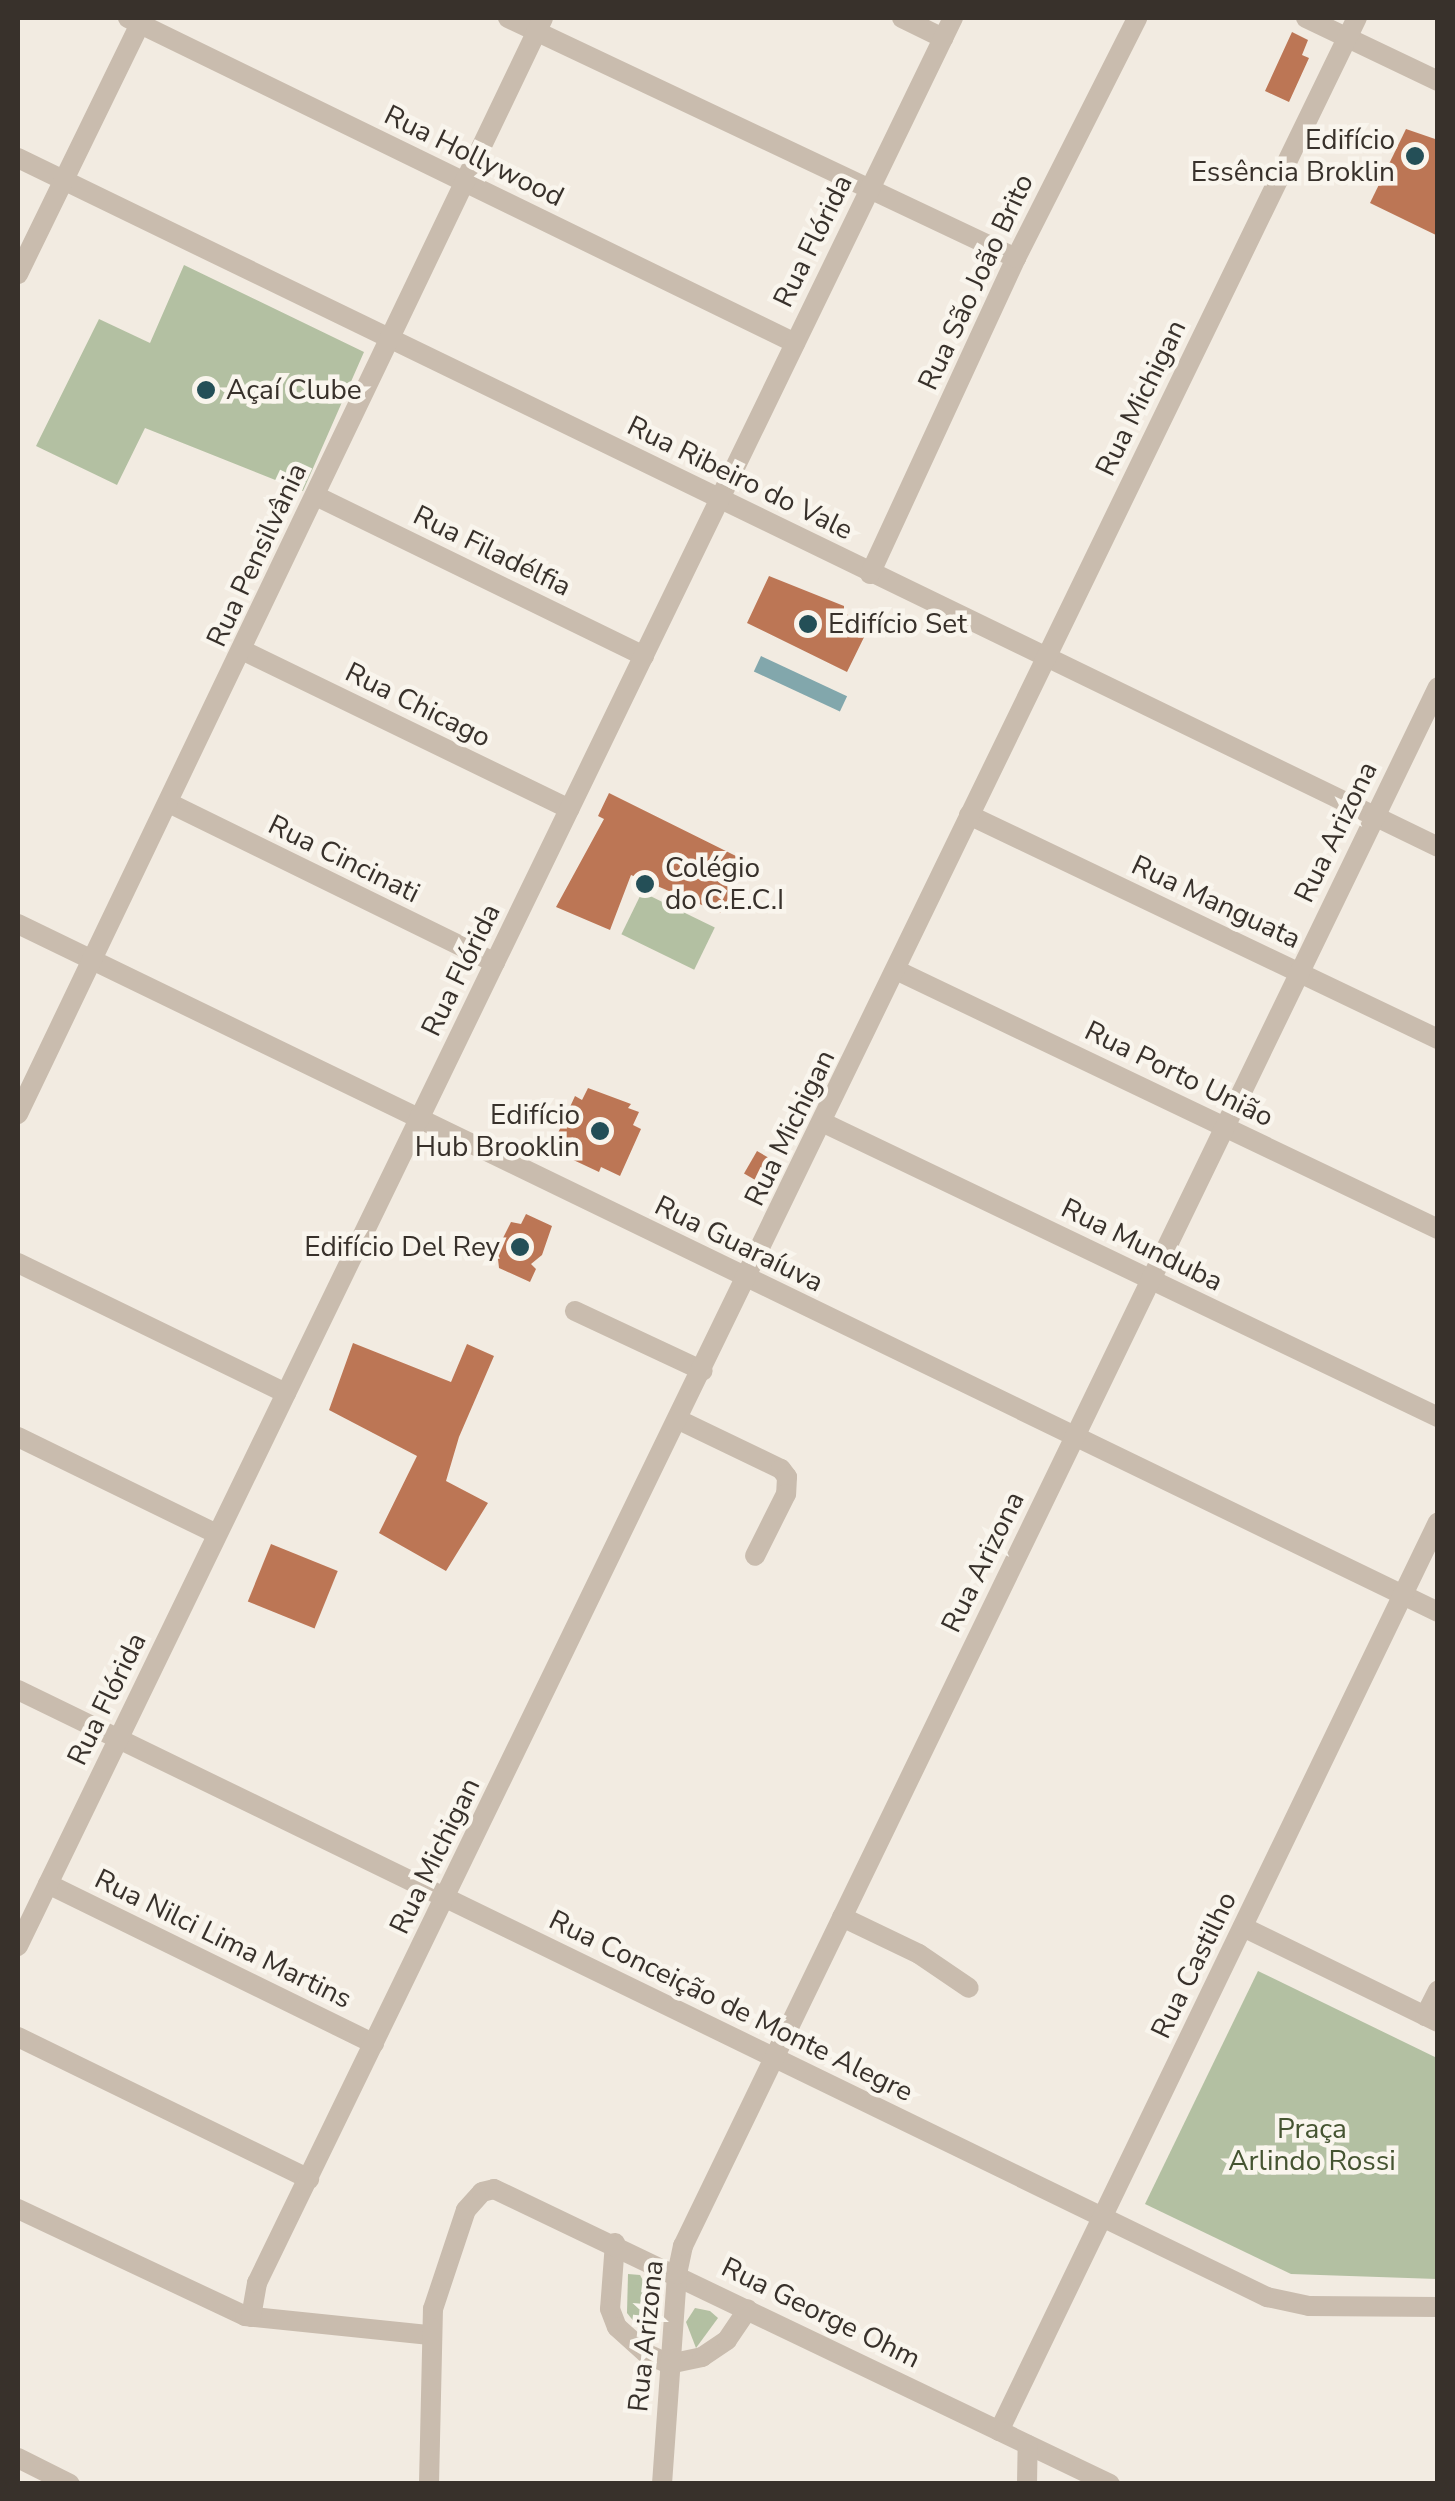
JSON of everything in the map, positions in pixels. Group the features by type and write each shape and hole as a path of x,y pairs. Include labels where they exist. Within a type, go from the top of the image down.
{"street":[{"path":"508,18 540,24 868,192 1016,258"},
{"path":"902,18 943,38"},
{"name":"Rua Flórida","path":"18,1946 953,18"},
{"name":"Rua São João Brito","path":"870,574 1016,258 1137,18"},
{"path":"1306,18 1438,81"},
{"name":"Rua Michigan","path":"251,2318 257,2284 824,1123 1046,655 1357,18"},
{"path":"18,274 137,19"},
{"name":"Rua Hollywood","path":"137,19 795,343"},
{"name":"Rua Pensilvânia","path":"18,1114 468,183 540,24"},
{"name":"Rua Ribeiro do Vale","path":"18,158 1438,847"},
{"name":"Rua Filadélfia","path":"316,496 644,656"},
{"name":"Rua Chicago","path":"242,650 569,809"},
{"name":"Rua Arizona","path":"662,2484 668,2364 683,2246 1438,687"},
{"name":"Rua Cincinati","path":"170,804 495,963"},
{"name":"Rua Manguata","path":"970,815 1438,1039"},
{"name":"Rua Guaraíuva","path":"18,924 1438,1612"},
{"name":"Rua Porto União","path":"896,970 1438,1229"},
{"name":"Rua Munduba","path":"824,1123 1438,1417"},
{"path":"18,1263 286,1393"},
{"path":"575,1311 703,1371"},
{"path":"679,1420 781,1468 787,1477 786,1494 756,1556"},
{"path":"18,1437 217,1534"},
{"name":"Rua Castilho","path":"999,2431 1438,1522"},
{"name":"Rua Conceição de Monte Alegre","path":"18,1690 773,2059 1283,2302 1438,2308"},
{"name":"Rua Nilci Lima Martins","path":"48,1884 374,2044"},
{"path":"842,1916 919,1954 969,1988"},
{"path":"1243,1927 1431,2019 1438,1990"},
{"path":"18,2037 309,2179"},
{"name":"Rua George Ohm","path":"430,2335 433,2309 466,2210 482,2192 508,2192 1110,2484"},
{"path":"18,2208 218,2306 251,2318 430,2335 429,2484"},
{"path":"614,2243 609,2291 616,2328 646,2354 668,2364 684,2364 718,2350 748,2309"},
{"path":"1027,2484 1028,2446"},
{"path":"18,2458 38,2476 70,2484"}],"green space":[{"name":"Açaí Clube","path":"184,265 364,352 303,491 145,428 117,485 36,446 99,319 150,343"},
{"path":"642,892 715,928 694,970 621,934"},
{"name":"Praça Arlindo Rossi","path":"1258,1971 1437,2058 1437,2279 1291,2274 1145,2204"},
{"path":"628,2274 640,2275 646,2286 647,2338 627,2313"},
{"path":"695,2308 710,2311 718,2318 696,2348 686,2322"}],"water":[{"path":"761,656 847,696 840,712 754,671"}],"building":[{"path":"1292,32 1308,40 1302,55 1309,58 1289,102 1265,91"},
{"path":"1406,129 1438,140 1438,236 1370,203"},
{"name":"Edifício Set","path":"769,576 844,606 844,613 870,625 847,672 747,623"},
{"path":"609,793 746,861 721,913 631,875 610,930 556,907 604,819 598,816"},
{"name":"Edifício Hub Brooklin","path":"588,1088 631,1104 628,1108 639,1112 633,1125 641,1129 620,1176 601,1167 599,1172 567,1157 569,1152 559,1148 565,1136 558,1133 575,1096 582,1100"},
{"path":"757,1151 776,1162 763,1185 744,1174"},
{"name":"Edifício Del Rey","path":"526,1214 552,1226 542,1255 531,1264 536,1269 530,1282 499,1268 497,1250 511,1222 521,1224"},
{"path":"353,1343 451,1382 467,1344 494,1356 459,1437 446,1481 488,1503 446,1571 379,1533 417,1456 329,1410"},
{"path":"271,1544 338,1571 315,1628 248,1601"}],"place":[{"name":"Edifício Essência Broklin","path":"1415,156"},
{"name":"Açaí Clube","path":"206,390"},
{"name":"Edifício Set","path":"808,624"},
{"name":"Colégio do C.E.C.I","path":"645,884"},
{"name":"Edifício Hub Brooklin","path":"600,1131"},
{"name":"Edifício Del Rey","path":"520,1247"}]}
